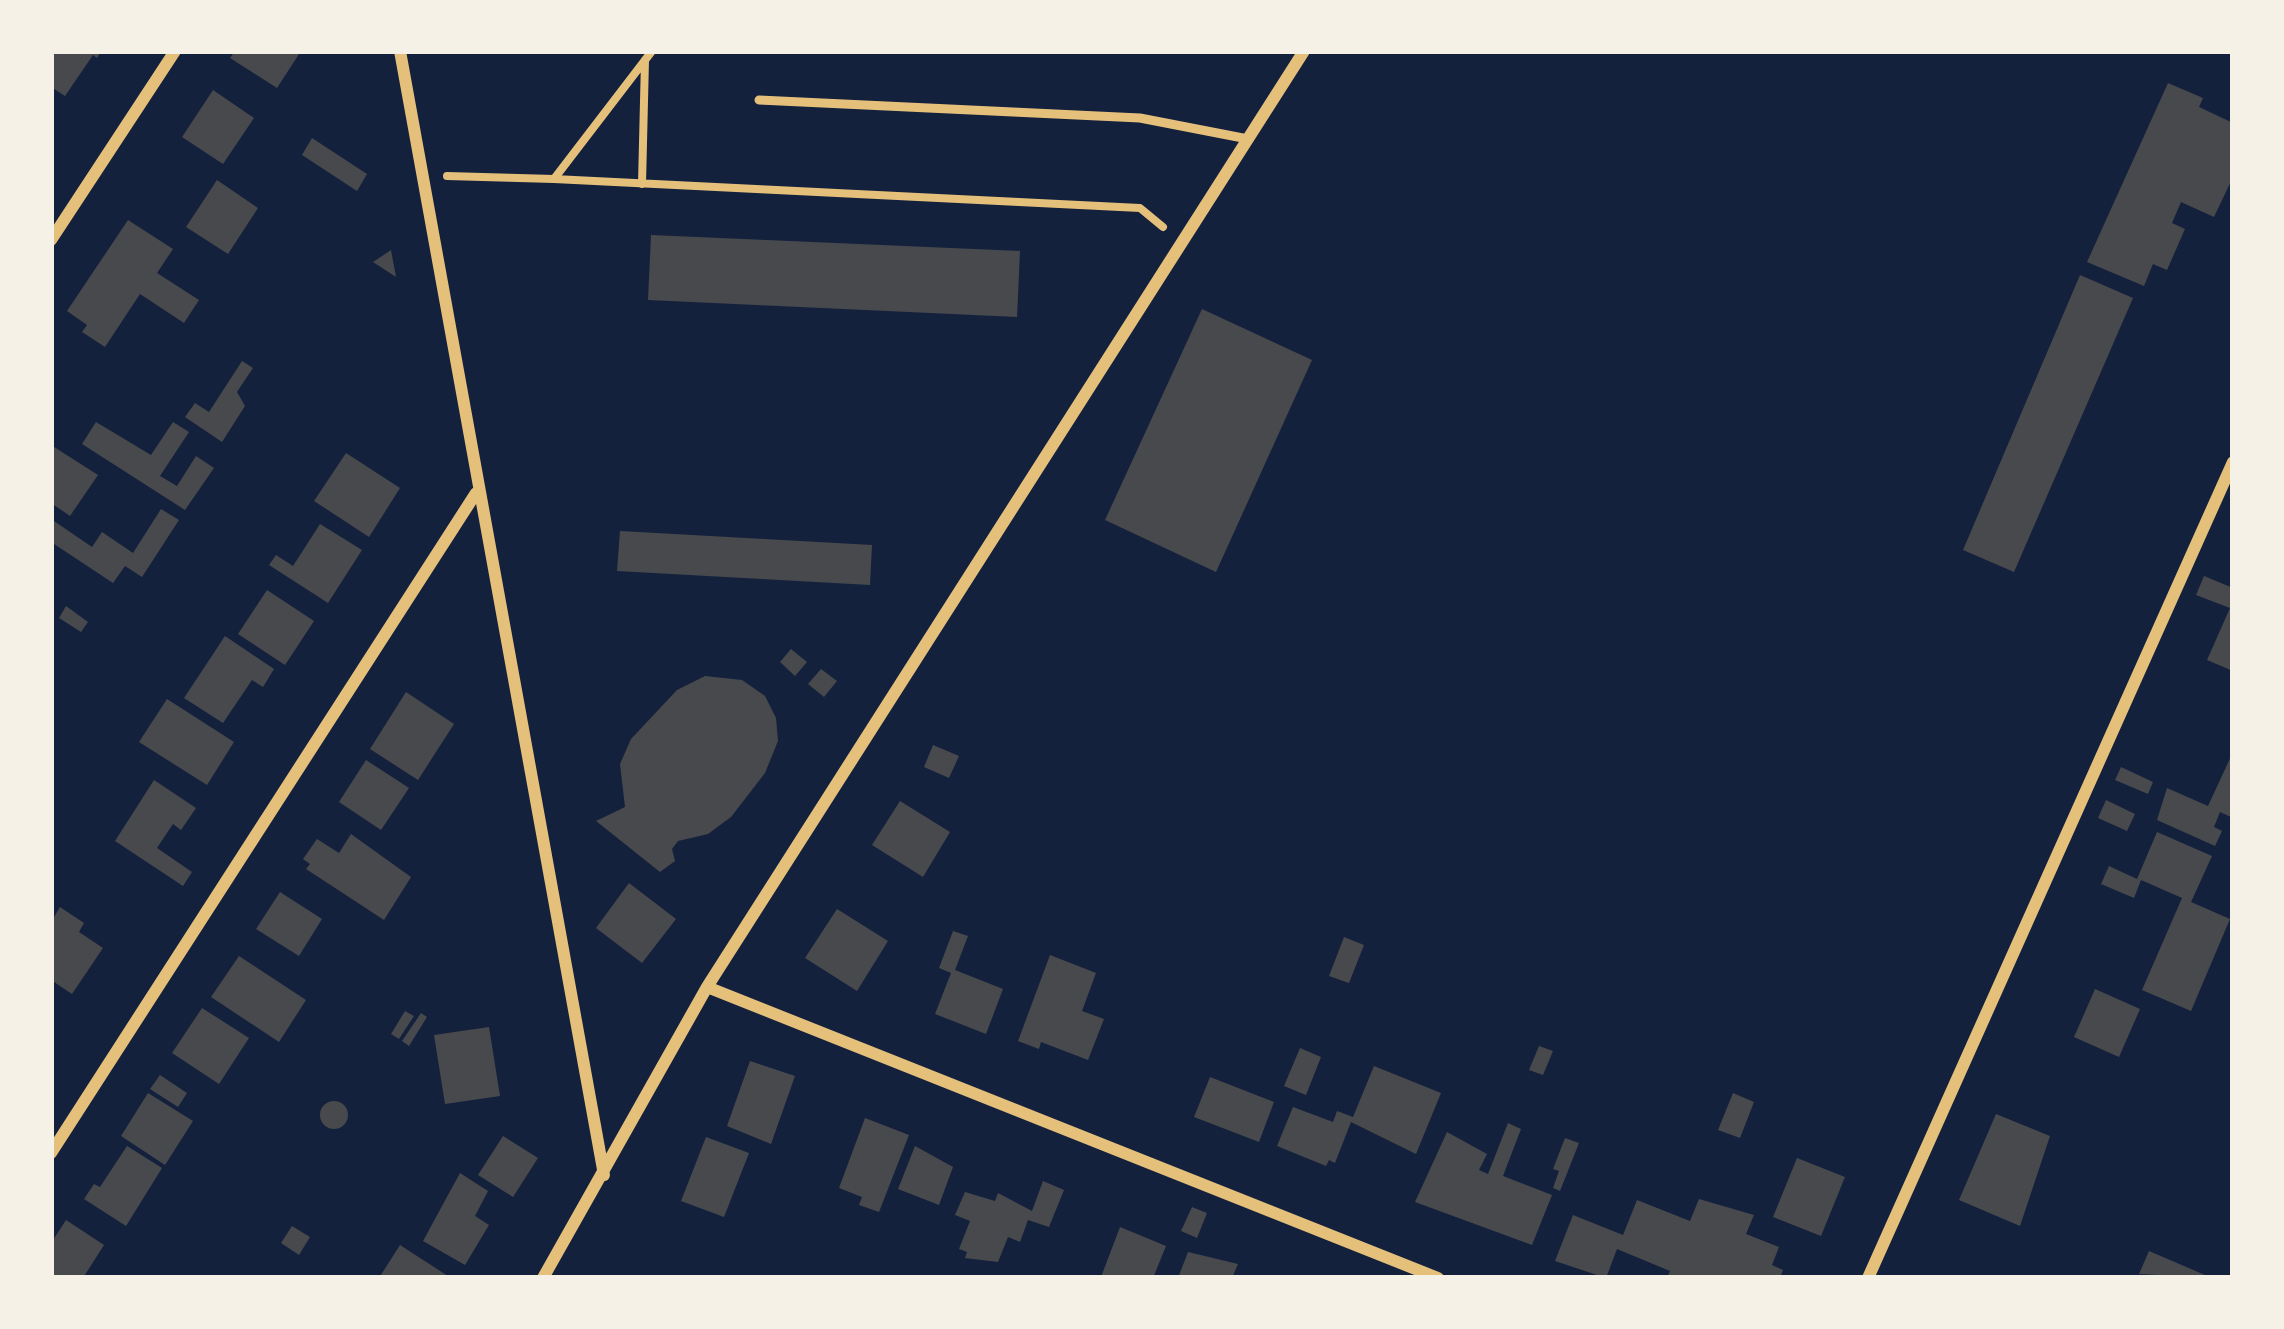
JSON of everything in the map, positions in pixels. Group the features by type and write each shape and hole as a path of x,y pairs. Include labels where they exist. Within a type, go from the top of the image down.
{"street":[{"path":"51,240 175,51"},
{"path":"400,51 476,493 604,1177"},
{"path":"543,1278 707,987 1304,51"},
{"path":"1868,1278 2233,462"},
{"path":"51,1153 476,493"},
{"path":"707,987 1438,1278"}],"lane":[{"path":"759,100 1140,118 1248,139"}],"path":[{"path":"554,179 652,51"},
{"path":"642,184 645,60"},
{"path":"421,175 1140,208 1181,242"}],"building":[{"path":"51,51 101,51 97,58 93,55 65,96 51,87"},
{"path":"235,51 301,51 277,88 230,58"},
{"path":"2168,83 2203,98 2199,107 2233,123 2233,177 2214,217 2181,202 2172,223 2185,229 2167,270 2153,264 2144,286 2087,262"},
{"path":"213,90 254,118 223,164 182,137"},
{"path":"312,138 367,174 357,191 302,155"},
{"path":"217,180 258,208 228,254 186,227"},
{"path":"128,220 173,249 157,273 199,300 184,323 140,294 105,347 82,332 87,325 67,311"},
{"path":"651,235 1020,251 1017,317 648,300"},
{"path":"391,250 396,277 373,262"},
{"path":"2080,275 2133,298 2014,572 1963,550"},
{"path":"1202,309 1312,360 1216,572 1105,520"},
{"path":"242,361 253,368 237,392 245,406 222,442 185,417 195,403 209,412"},
{"path":"96,422 151,455 173,422 189,432 160,476 177,486 196,456 214,468 185,510 82,444"},
{"path":"51,445 98,475 70,516 51,503"},
{"path":"346,453 400,488 369,537 314,501"},
{"path":"161,509 179,520 142,577 125,566 113,583 51,542 51,519 92,547 102,532 133,553"},
{"path":"320,524 362,550 328,603 269,565 276,555 293,566"},
{"path":"620,531 872,545 870,585 617,571"},
{"path":"2204,576 2233,588 2233,671 2207,660 2230,608 2196,595"},
{"path":"267,590 314,621 285,665 238,634"},
{"path":"66,606 88,622 81,632 59,618"},
{"path":"225,636 274,669 263,687 252,680 223,723 184,698"},
{"path":"791,649 807,662 795,676 780,662"},
{"path":"821,669 837,681 824,697 808,684"},
{"path":"705,676 742,680 765,696 776,718 778,741 765,773 731,817 708,834 678,841 672,849 675,861 660,872 596,821 625,807 620,764 631,739 677,690"},
{"path":"406,692 454,724 418,780 370,749"},
{"path":"167,699 234,742 207,785 139,742"},
{"path":"933,745 959,756 949,778 924,767"},
{"path":"2233,752 2233,818 2220,812 2214,827 2222,831 2215,846 2157,820 2167,788 2208,806"},
{"path":"366,760 409,788 381,830 339,802"},
{"path":"2121,767 2153,782 2148,794 2115,780"},
{"path":"154,780 196,808 181,830 173,824 157,848 192,872 183,886 115,841"},
{"path":"2106,800 2135,814 2127,831 2098,818"},
{"path":"900,801 950,832 923,877 872,845"},
{"path":"2157,832 2212,856 2191,902 2230,919 2191,1011 2142,990 2182,898 2141,880 2134,898 2101,884 2109,866 2137,879"},
{"path":"351,834 411,877 384,920 306,869 310,864 303,859 317,839 339,853"},
{"path":"629,883 676,919 642,963 596,928"},
{"path":"280,892 322,919 299,956 256,929"},
{"path":"60,907 84,923 79,932 103,948 72,994 51,980 51,922"},
{"path":"837,909 888,941 857,991 805,958"},
{"path":"953,931 968,936 955,970 1003,989 986,1034 935,1014 951,973 939,968"},
{"path":"1344,937 1364,945 1349,983 1329,976"},
{"path":"1050,955 1096,973 1082,1011 1104,1019 1088,1060 1041,1042 1039,1049 1018,1041"},
{"path":"239,956 306,1000 279,1042 211,997"},
{"path":"2095,989 2140,1009 2119,1057 2074,1037"},
{"path":"202,1008 249,1038 219,1084 172,1053"},
{"path":"405,1011 414,1016 399,1039 391,1034"},
{"path":"421,1013 427,1017 409,1046 402,1041"},
{"path":"489,1027 500,1096 445,1104 434,1035"},
{"path":"1539,1046 1553,1051 1543,1075 1529,1070"},
{"path":"1300,1048 1321,1057 1306,1095 1284,1086"},
{"path":"750,1061 795,1076 771,1144 727,1126"},
{"path":"1374,1066 1441,1093 1416,1154 1351,1122 1335,1163 1329,1160 1326,1166 1277,1146 1293,1107 1333,1122 1337,1111 1353,1117"},
{"path":"160,1075 187,1093 178,1107 150,1089"},
{"path":"1210,1077 1274,1102 1259,1142 1194,1117"},
{"path":"148,1093 193,1121 165,1165 121,1136"},
{"path":"1733,1093 1754,1102 1740,1138 1718,1130"},
{"path":"334,1101 344,1105 348,1115 344,1125 334,1129 324,1125 320,1115 324,1105"},
{"path":"1996,1114 2050,1136 2020,1226 1959,1200"},
{"path":"865,1118 909,1135 879,1212 859,1205 862,1197 839,1188"},
{"path":"1508,1123 1521,1129 1503,1176 1552,1195 1532,1245 1415,1202 1447,1132 1487,1154 1479,1170 1488,1174"},
{"path":"503,1136 538,1158 513,1197 478,1175"},
{"path":"706,1137 749,1153 724,1217 681,1201"},
{"path":"1565,1138 1579,1143 1560,1191 1553,1188 1559,1171 1553,1169"},
{"path":"127,1146 162,1168 126,1226 84,1199 94,1184 100,1187"},
{"path":"915,1146 953,1167 939,1205 898,1189"},
{"path":"1797,1158 1845,1177 1821,1236 1773,1217"},
{"path":"460,1173 488,1191 475,1216 489,1225 465,1265 423,1241"},
{"path":"1043,1181 1064,1190 1049,1227 1028,1220 1020,1242 1008,1237 998,1262 965,1258 967,1252 959,1249 970,1221 955,1215 965,1192 995,1201 998,1193 1032,1211"},
{"path":"1699,1199 1754,1215 1746,1234 1779,1247 1772,1265 1783,1270 1780,1278 1667,1278 1670,1271 1617,1249 1606,1278 1555,1261 1573,1215 1623,1235 1637,1200 1690,1221"},
{"path":"1192,1207 1207,1213 1197,1238 1181,1231"},
{"path":"66,1220 104,1245 83,1278 51,1278 51,1243"},
{"path":"292,1226 310,1237 299,1255 281,1243"},
{"path":"1120,1227 1166,1246 1153,1278 1101,1277"},
{"path":"400,1245 451,1278 379,1278"},
{"path":"2149,1251 2212,1278 2139,1274"},
{"path":"1188,1252 1238,1264 1232,1278 1178,1278"}]}
